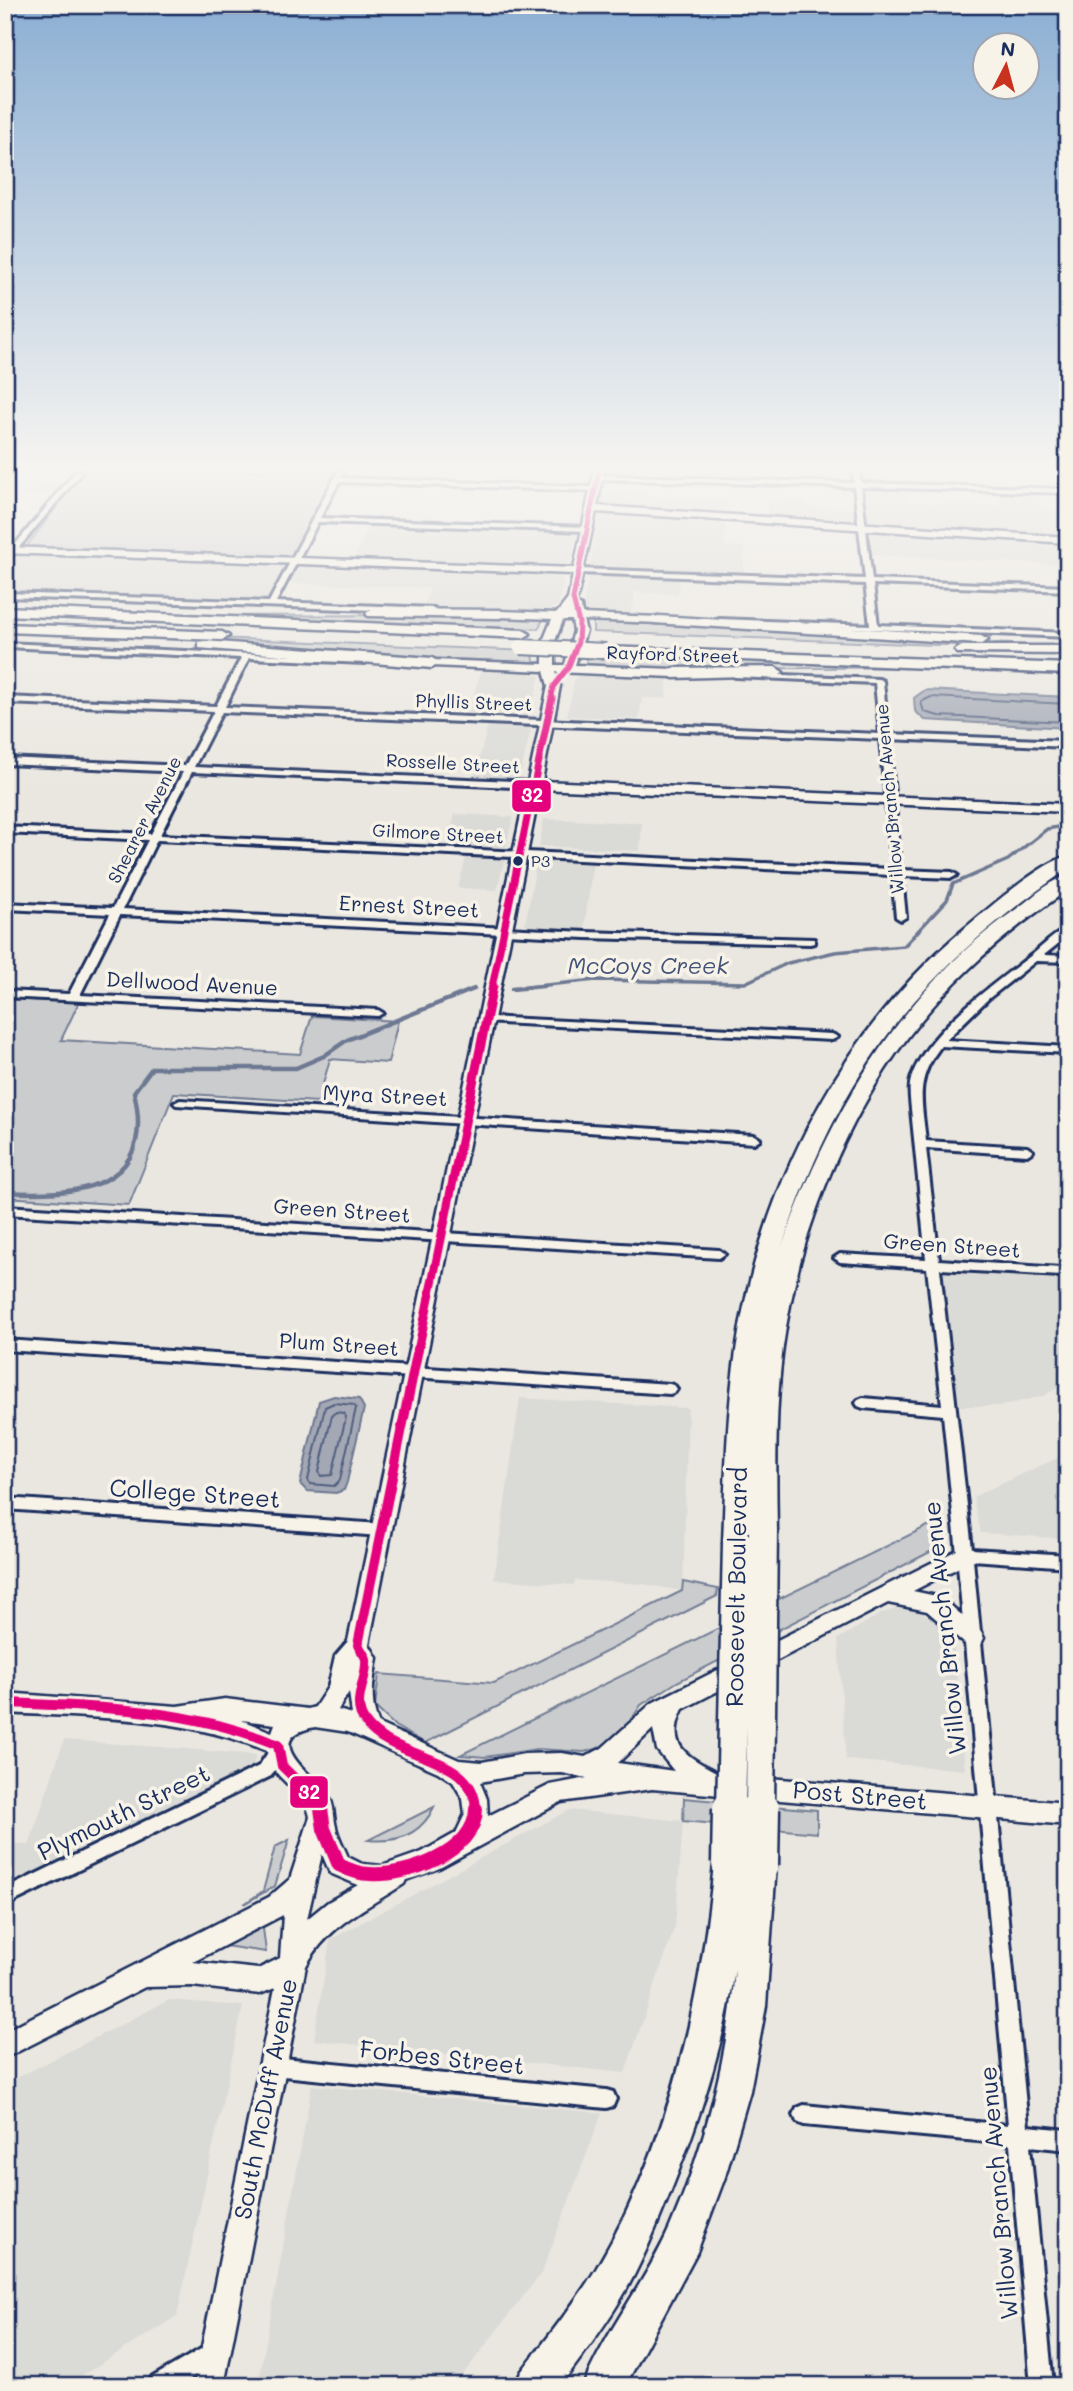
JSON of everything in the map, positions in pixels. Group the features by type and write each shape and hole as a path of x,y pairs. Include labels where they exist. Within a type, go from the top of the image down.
{"highway":[{"path":"9,611 500,614"},
{"path":"9,611 522,641"},
{"path":"659,620 1068,644"},
{"path":"5,629 607,644 1068,650"},
{"path":"5,629 432,663"},
{"path":"607,644 1068,671"},
{"path":"673,673 1068,671"},
{"name":"Roosevelt Boulevard","path":"603,2386 684,2239 707,2177 732,2091 749,2006 745,1864 750,1538 742,1408 753,1321 774,1233 819,1120 880,1025 929,970 983,921 1068,861"},
{"name":"Roosevelt Boulevard","path":"750,1538 764,1449 775,1323 797,1234 825,1157 879,1059 921,1005 974,952 1068,881"},
{"name":"Roosevelt Boulevard","path":"535,2386 616,2271 652,2189 685,2101 710,2018 724,1936 745,1864"}],"main road":[{"path":"407,1868 382,1877 348,1870 340,1865 328,1843 320,1803 282,1766 279,1747 288,1727 316,1719 339,1689 346,1656 358,1645 554,686 549,668 549,640 560,616 573,599 577,583"},
{"path":"554,686 568,668 579,642 578,617 573,599"},
{"path":"500,614 659,620"},
{"name":"Rayford Street","path":"432,663 673,673"},
{"name":"Rosselle Street","path":"535,785 1068,807"},
{"path":"588,1766 623,1747 649,1717 965,1554"},
{"path":"885,1594 933,1603 973,1638"},
{"path":"358,1645 366,1658 359,1691 359,1709 370,1729"},
{"path":"5,1703 167,1715 244,1729 279,1747"},
{"path":"674,1703 664,1725 664,1743 673,1757 713,1784"},
{"path":"167,1715 225,1709 316,1719 370,1729 454,1770 466,1780 477,1805 475,1822 464,1843"},
{"name":"Post Street","path":"454,1770 482,1772 547,1763 588,1766 652,1779 1068,1814"},
{"name":"Post Street","path":"407,1868 464,1843 547,1797 567,1790 652,1779"},
{"name":"South McDuff Avenue","path":"209,2386 293,1965 290,1935 323,1815"},
{"path":"137,1977 192,1973 260,1982 293,1965 306,1936 330,1913 378,1888 407,1868"},
{"path":"5,2045 278,1905 305,1879"}],"street":[{"path":"272,603 283,583"},
{"path":"869,583 874,626"},
{"path":"885,583 1068,589"},
{"path":"5,595 272,603 500,614"},
{"path":"659,620 1068,635"},
{"name":"Rayford Street","path":"5,645 432,663"},
{"name":"Shearer Avenue","path":"73,997 246,656"},
{"name":"Rayford Street","path":"673,673 879,681"},
{"name":"Willow Branch Avenue","path":"879,681 901,917"},
{"name":"Phyllis Street","path":"5,700 1068,744"},
{"name":"Rosselle Street","path":"5,761 535,785"},
{"name":"Gilmore Street","path":"5,830 952,875"},
{"name":"Ernest Street","path":"5,906 504,931 810,941"},
{"name":"Willow Branch Avenue","path":"1042,2386 965,1554 920,1144 917,1077 938,1042 953,1026 1068,931"},
{"path":"1036,958 1068,959"},
{"name":"Dellwood Avenue","path":"5,994 378,1013"},
{"path":"486,1020 832,1037"},
{"path":"938,1042 1068,1050"},
{"name":"Myra Street","path":"180,1103 754,1139"},
{"path":"920,1144 1027,1151"},
{"name":"Green Street","path":"5,1210 719,1254"},
{"name":"Green Street","path":"840,1258 1061,1272"},
{"name":"Plum Street","path":"5,1345 670,1389"},
{"path":"863,1403 948,1410"},
{"name":"College Street","path":"5,1503 382,1530"},
{"path":"965,1554 1068,1561"},
{"path":"279,1747 265,1771 294,1778"},
{"name":"Plymouth Street","path":"5,1898 265,1771"},
{"name":"Forbes Street","path":"273,2066 606,2099"},
{"path":"804,2115 1068,2140"},
{"path":"159,2386 216,2351"}],"shaded area":[{"path":"5,583 564,583 558,606 544,612 423,607 430,588 289,583 279,602 5,597"},
{"path":"587,583 679,583 678,594 635,592 631,615 585,611 583,608"},
{"path":"431,615 544,618 538,629 189,616"},
{"path":"593,621 1029,645 936,645 593,632"},
{"path":"144,635 533,651 534,662 399,657"},
{"path":"589,653 956,667 697,669 585,665"},
{"path":"481,670 526,672 540,676 530,715 522,718 468,716"},
{"path":"590,672 668,676 666,698 642,698 639,719 567,716 575,678"},
{"path":"488,725 526,726 531,729 520,776 514,779 474,778"},
{"path":"455,814 513,817 506,847 447,846"},
{"path":"544,819 642,823 640,851 539,846"},
{"path":"467,854 505,857 497,890 458,888"},
{"path":"537,860 593,861 584,931 525,926"},
{"path":"5,999 79,1002 61,1040 300,1054 312,1016 398,1021 388,1063 330,1059 318,1102 174,1093 129,1205 5,1197"},
{"path":"943,1269 1068,1277 1068,1382 1043,1396 1001,1406 955,1406"},
{"path":"520,1398 688,1408 683,1591 643,1584 575,1580 574,1585 494,1579"},
{"path":"1068,1453 1068,1539 981,1533 973,1497"},
{"path":"944,1518 944,1536 938,1536 932,1551 677,1682 641,1705 628,1725 600,1748 584,1752 537,1749 485,1757 460,1755"},
{"path":"683,1582 718,1589 717,1596 425,1743 395,1726 375,1707 379,1674 494,1683 682,1591"},
{"path":"899,1608 918,1610 940,1625 954,1648 965,1770 846,1760 838,1639 882,1613"},
{"path":"64,1740 256,1755 253,1767 5,1887 5,1843 29,1845"},
{"path":"684,1798 817,1810 817,1833 683,1821"},
{"path":"434,1807 429,1817 407,1835 389,1840 368,1840"},
{"path":"569,1810 683,1821 675,1926 625,2073 314,2040 330,1940"},
{"path":"289,1840 275,1886 244,1904 263,1891 275,1847"},
{"path":"262,1920 266,1952 225,1946 228,1943"},
{"path":"169,2000 243,2006 177,2316 65,2386 5,2386 5,2084"},
{"path":"312,2085 602,2113 542,2272 454,2386 258,2386"}],"water":[{"path":"925,690 1068,697 1068,728 925,720 915,711 914,698"},
{"path":"334,1396 359,1399 364,1408 347,1482 344,1490 336,1493 307,1491 300,1484 319,1401"}],"waterway":[{"name":"McCoys Creek","path":"527,987 596,980 745,983 788,963 835,952 904,946 947,900 953,884 1008,860 1047,829 1068,825"},
{"name":"McCoys Creek","path":"512,989 543,986"},
{"name":"McCoys Creek","path":"5,1192 59,1192 84,1188 105,1180 122,1168 134,1149 138,1124 134,1092 152,1068 296,1068 324,1056 347,1040 474,989"}],"transit line":[{"name":"32","path":"5,1703 144,1710 179,1715 213,1722 278,1745 282,1766 320,1803 324,1829 339,1865 354,1871 384,1874 423,1863 457,1847 472,1830 476,1818 476,1797 468,1781 453,1769 393,1744 376,1734 364,1721 359,1698 366,1658 358,1645 554,686 568,668 578,642 579,623 573,599 576,583"}],"place":[{"name":"P3","path":"518,861"}]}
